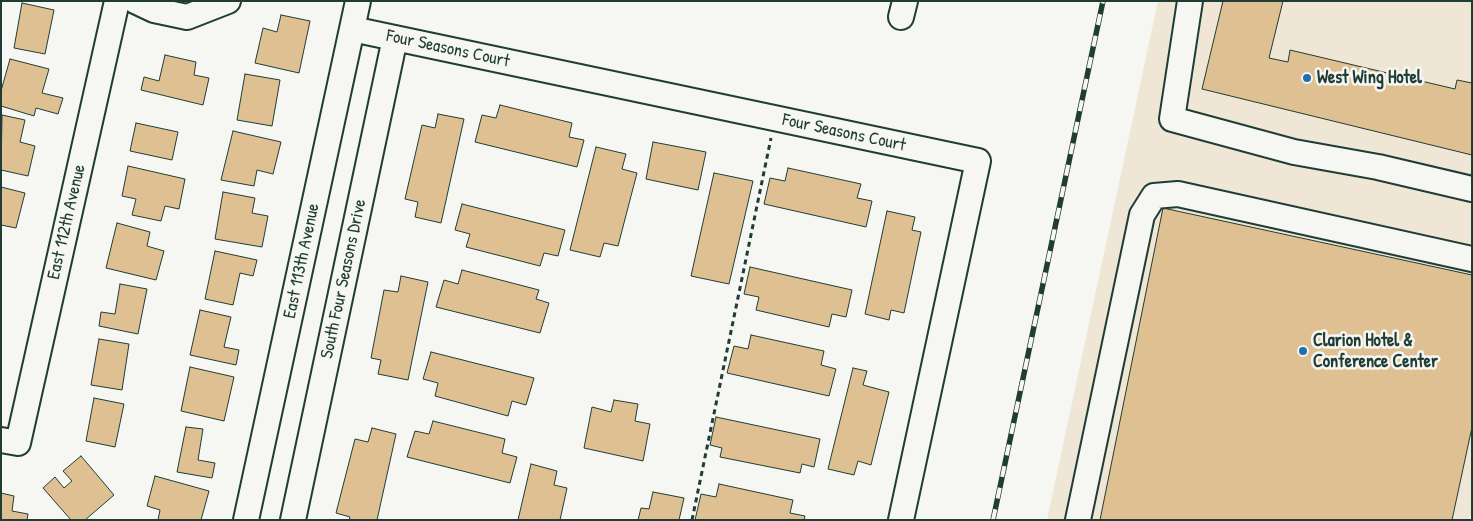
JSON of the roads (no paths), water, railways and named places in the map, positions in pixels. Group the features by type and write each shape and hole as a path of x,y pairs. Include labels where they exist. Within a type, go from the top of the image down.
{"street":[{"name":"East 112th Avenue","path":"10,441 117,1"},
{"path":"134,1 154,10 187,17 228,1"},
{"name":"East 113th Avenue","path":"246,520 358,1"},
{"path":"1190,1 1172,119 1294,152 1378,167 1472,189"},
{"name":"Four Seasons Court","path":"352,29 978,161 901,520"},
{"name":"South Four Seasons Drive","path":"293,520 395,38"},
{"path":"1078,520 1142,215 1154,196 1178,194 1472,258"}],"railway":[{"path":"993,520 1103,1"}],"place":[{"name":"West Wing Hotel","path":"1307,78"},
{"name":"Clarion Hotel & Conference Center","path":"1303,351"}]}
